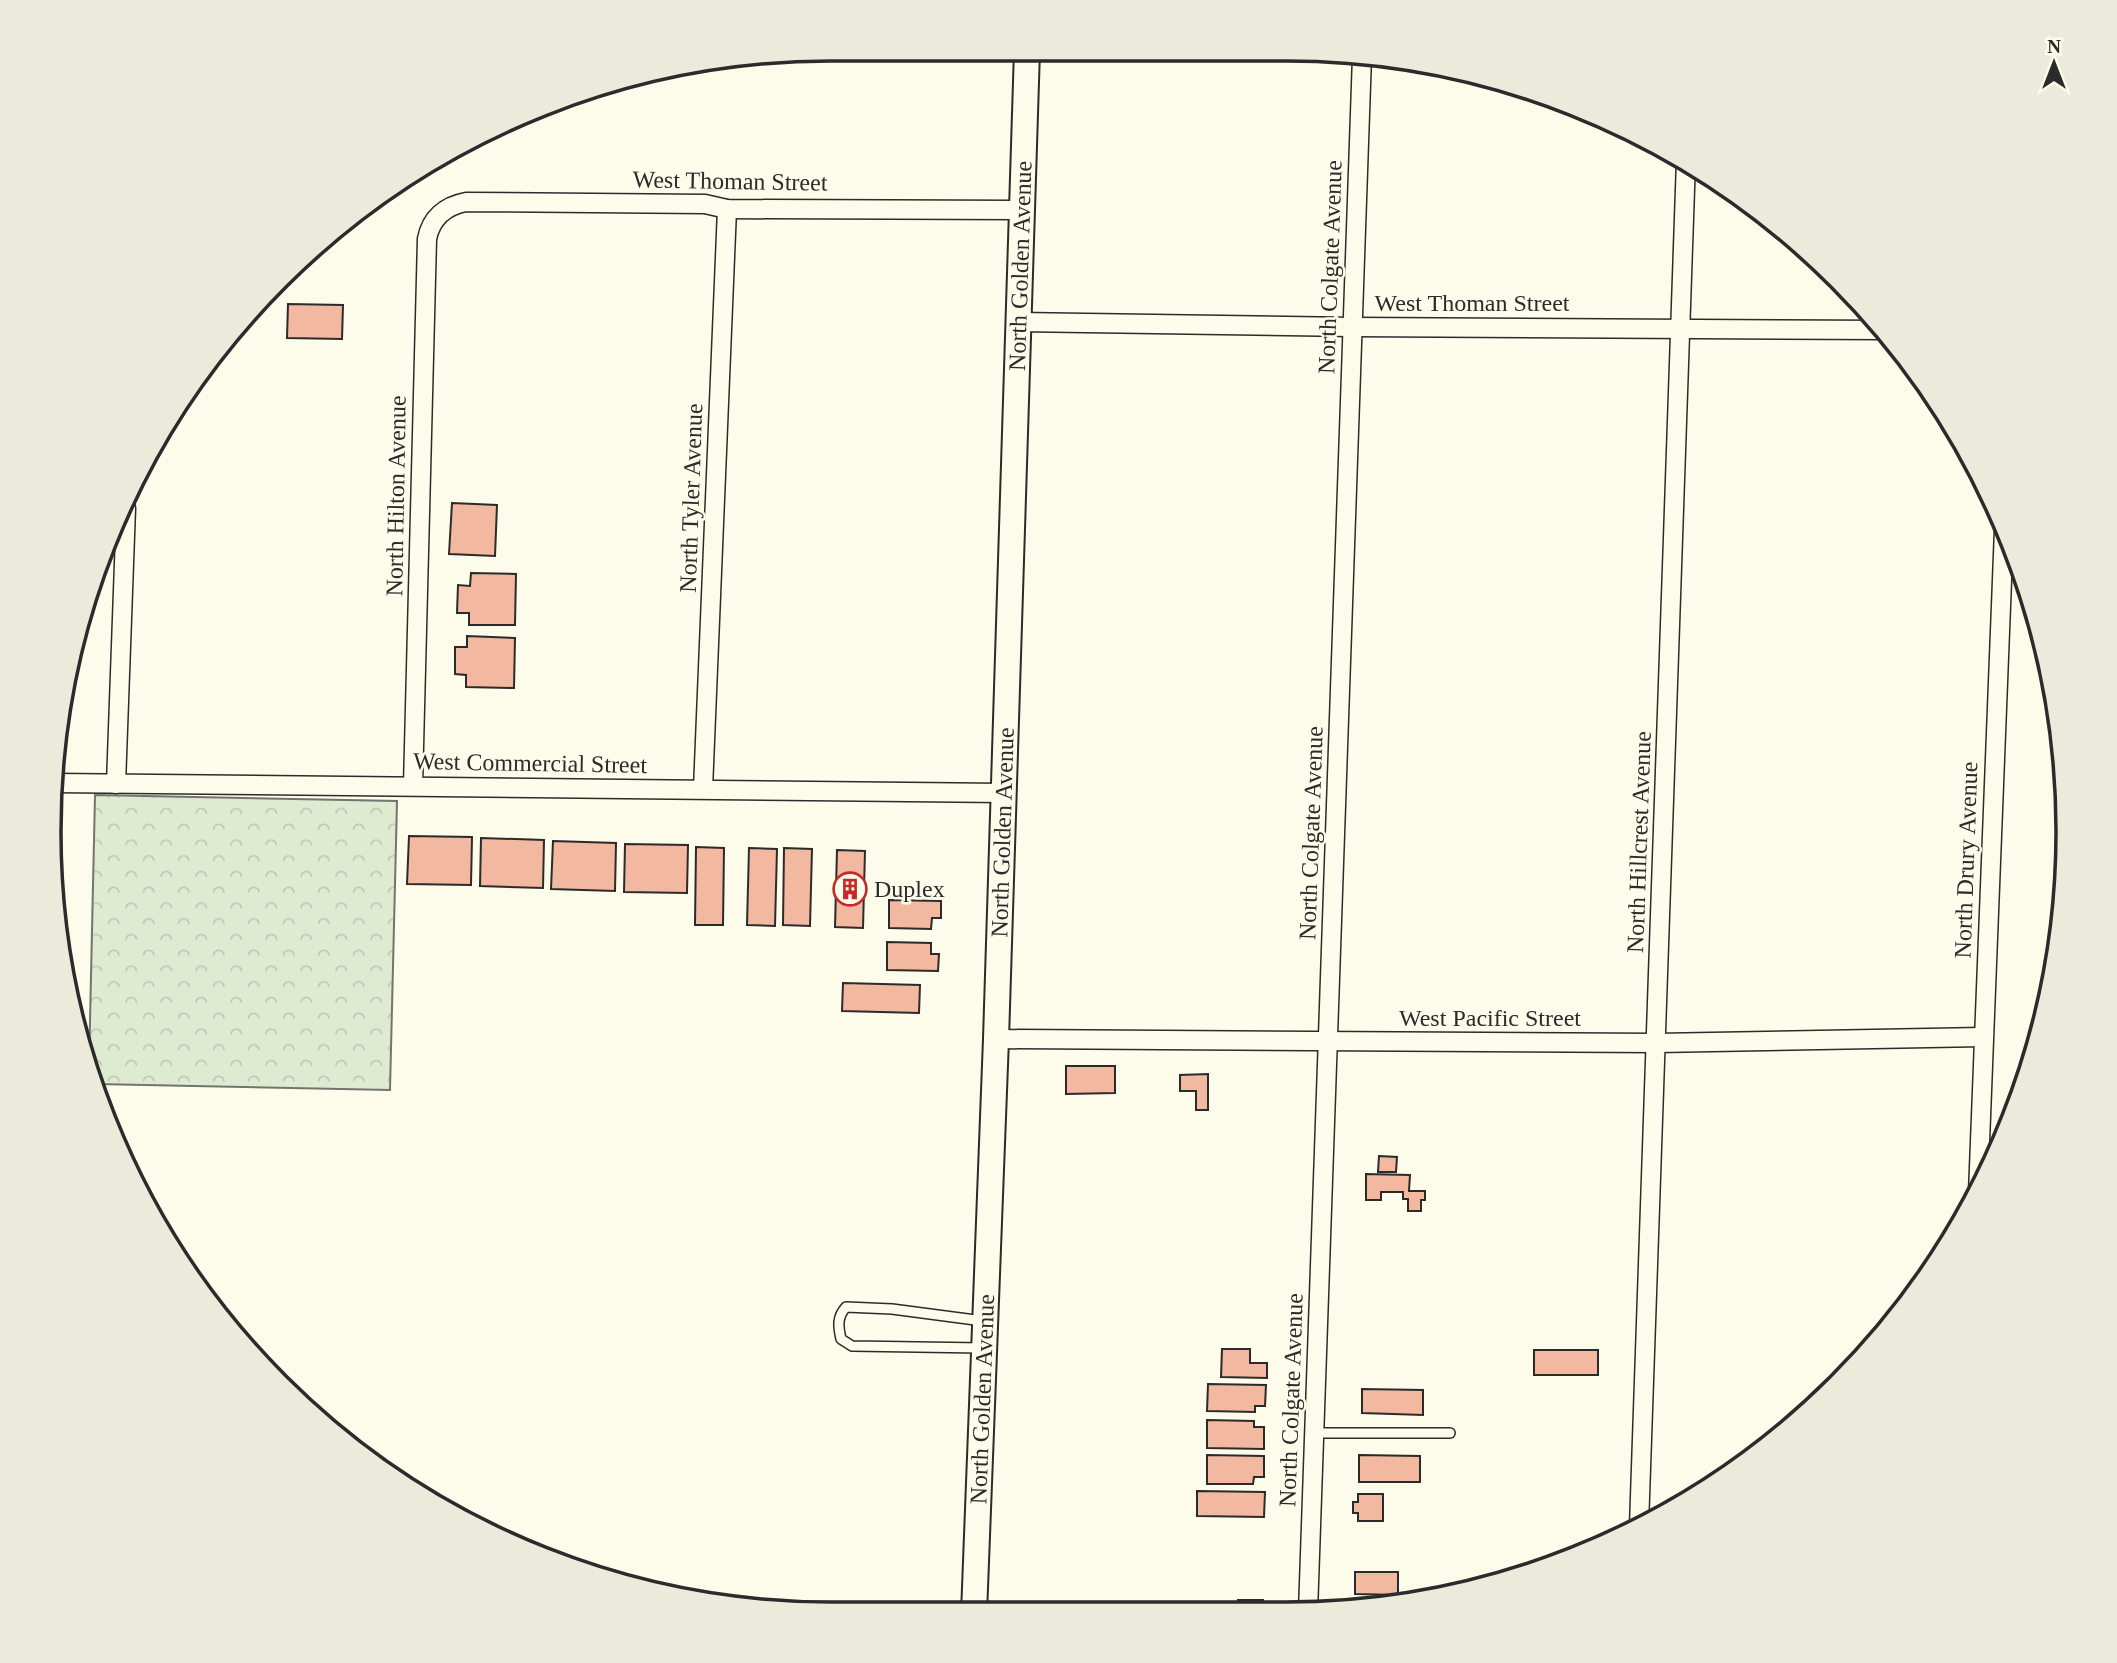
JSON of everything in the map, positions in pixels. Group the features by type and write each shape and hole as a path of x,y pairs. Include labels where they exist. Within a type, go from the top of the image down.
{"street":[{"name":"North Golden Avenue","path":"974,1602 996,1039 1027,61"},
{"name":"North Colgate Avenue","path":"1308,1601 1362,66"},
{"name":"North Hillcrest Avenue","path":"1639,1515 1686,173"},
{"name":"West Thoman Street","path":"441,212 466,202 705,204 727,209 1021,210"},
{"name":"North Tyler Avenue","path":"703,789 727,209"},
{"name":"North Hilton Avenue","path":"413,786 426,239 433,221 441,212"},
{"name":"West Thoman Street","path":"1018,322 1870,330"},
{"path":"116,784 125,525"},
{"name":"North Drury Avenue","path":"1979,1166 2003,553"},
{"name":"West Commercial Street","path":"63,783 1004,793"},
{"name":"West Pacific Street","path":"996,1039 1657,1043 1983,1037"}],"lane":[{"path":"984,1348 852,1346 841,1339 839,1326 840,1314 846,1307 892,1309 985,1321"},
{"path":"1315,1433 1450,1433"}],"green space":[{"path":"95,795 397,801 390,1090 104,1084 90,1039"}],"building":[{"path":"288,304 343,305 342,339 287,338"},
{"path":"452,503 497,505 495,556 449,554"},
{"path":"471,573 516,574 515,625 469,625 469,613 457,613 458,585 470,586"},
{"path":"467,636 515,638 514,688 466,687 466,675 455,674 455,647 467,647"},
{"path":"409,836 472,837 471,885 407,884"},
{"path":"481,838 544,840 543,888 480,886"},
{"path":"553,841 616,843 615,891 551,889"},
{"path":"625,844 688,845 687,893 624,892"},
{"path":"696,847 724,848 723,925 695,925"},
{"path":"749,848 777,849 775,926 747,925"},
{"path":"784,848 812,849 810,926 783,925"},
{"name":"Duplex","path":"837,850 865,851 863,928 835,927"},
{"path":"889,900 941,901 941,918 932,918 931,929 889,928"},
{"path":"887,942 931,943 931,954 939,954 938,971 887,970"},
{"path":"843,983 920,985 919,1013 842,1011"},
{"path":"1066,1066 1115,1066 1115,1093 1066,1094"},
{"path":"1208,1074 1208,1110 1196,1110 1196,1091 1180,1091 1180,1075"},
{"path":"1379,1156 1397,1157 1396,1172 1378,1172"},
{"path":"1366,1174 1410,1175 1409,1191 1425,1191 1425,1200 1421,1200 1421,1211 1408,1211 1408,1199 1403,1199 1403,1192 1381,1192 1381,1200 1366,1200"},
{"path":"1222,1349 1250,1349 1250,1363 1267,1363 1267,1378 1221,1377"},
{"path":"1534,1350 1598,1350 1598,1375 1534,1375"},
{"path":"1208,1384 1266,1385 1265,1406 1255,1406 1255,1412 1207,1411"},
{"path":"1362,1389 1423,1390 1423,1415 1362,1413"},
{"path":"1207,1420 1254,1421 1254,1427 1264,1427 1264,1449 1207,1448"},
{"path":"1207,1455 1264,1456 1264,1477 1254,1477 1253,1484 1207,1484"},
{"path":"1359,1455 1420,1456 1420,1482 1359,1482"},
{"path":"1197,1491 1265,1492 1264,1517 1197,1516"},
{"path":"1358,1494 1383,1494 1383,1521 1358,1521 1358,1513 1353,1513 1353,1502 1358,1502"},
{"path":"1355,1572 1398,1572 1398,1593 1355,1594"},
{"path":"1238,1600 1263,1600 1263,1602"}],"place":[{"name":"Duplex","path":"850,889"}]}
